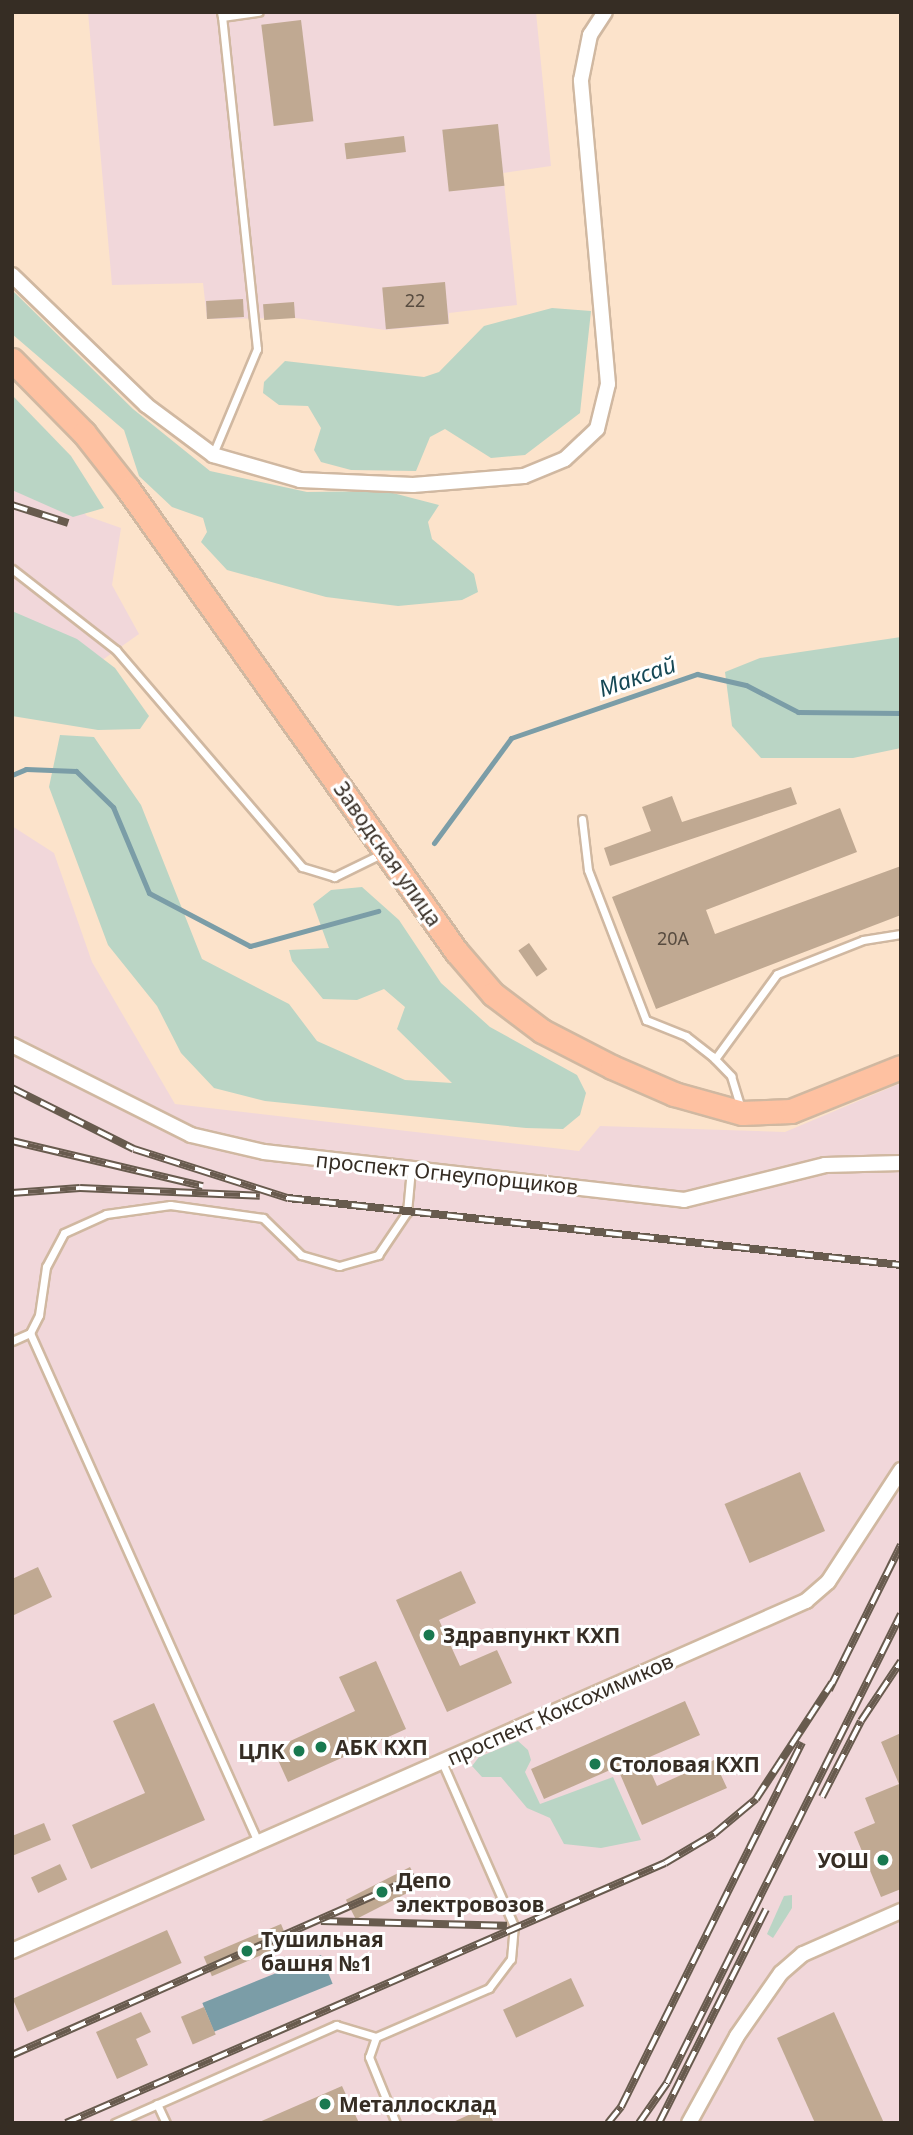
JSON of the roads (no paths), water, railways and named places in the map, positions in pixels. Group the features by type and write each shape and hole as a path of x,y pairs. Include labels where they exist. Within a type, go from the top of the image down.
{"main road":[{"name":"Заводская улица","path":"12,360 84,433 128,489 240,643 456,951 493,994 542,1031 674,1094 742,1113 791,1111 901,1067"}],"street":[{"path":"12,275 146,405 213,454 300,480 413,485 524,476 565,459 597,429 608,384 582,80 590,35 602,17 586,12"},
{"name":"проспект Огнеупорщиков","path":"12,1045 191,1135 264,1152 684,1200 825,1165 901,1163"},
{"name":"проспект Коксохимиков","path":"12,1951 806,1601 828,1582 901,1470"},
{"path":"689,2123 737,2036 781,1973 803,1954 901,1911"}],"lane":[{"path":"213,454 257,349 222,15 259,12"},
{"path":"12,569 116,650 302,867 334,877 387,851"},
{"path":"582,819 588,870 646,1020 686,1035 715,1059 731,1076 742,1113"},
{"path":"715,1059 777,974 863,940 901,934"},
{"path":"12,1341 30,1333 39,1315 46,1267 64,1233 106,1214 170,1205 263,1218 300,1255 339,1266 378,1255 407,1212 411,1169"},
{"path":"30,1333 258,1843"},
{"path":"115,2123 336,2025 376,2037 489,1988 511,1959 514,1926 442,1762"},
{"path":"376,2037 369,2057 396,2123"},
{"path":"158,2104 166,2123"}],"water":[{"path":"321,1955 333,1984 214,2032 202,2003"}],"waterway":[{"name":"Максай","path":"434,843 511,738 697,674 746,685 798,712 901,713"},
{"name":"Максай","path":"12,775 26,769 76,771 113,807 149,893 250,946 378,911"}],"railway":[{"path":"12,505 68,523"},
{"path":"12,1088 134,1149 288,1198 901,1265"},
{"path":"12,1141 203,1186"},
{"path":"12,1193 80,1188 260,1196"},
{"path":"829,1690 901,1545"},
{"path":"639,2123 667,2083 901,1614"},
{"path":"822,1797 861,1721 901,1661"},
{"path":"66,2123 665,1863 714,1834 756,1799 832,1683"},
{"path":"608,2123 621,2107 802,1743"},
{"path":"12,2055 415,1877"},
{"path":"659,2123 766,1909"},
{"path":"321,1921 507,1926"}],"place":[{"name":"Здравпункт КХП","path":"429,1635"},
{"name":"АБК КХП","path":"321,1747"},
{"name":"ЦЛК","path":"299,1751"},
{"name":"Столовая КХП","path":"595,1764"},
{"name":"УОШ","path":"883,1860"},
{"name":"Депо электровозов","path":"382,1892"},
{"name":"Тушильная башня №1","path":"247,1951"},
{"name":"Металлосклад","path":"325,2104"}]}
